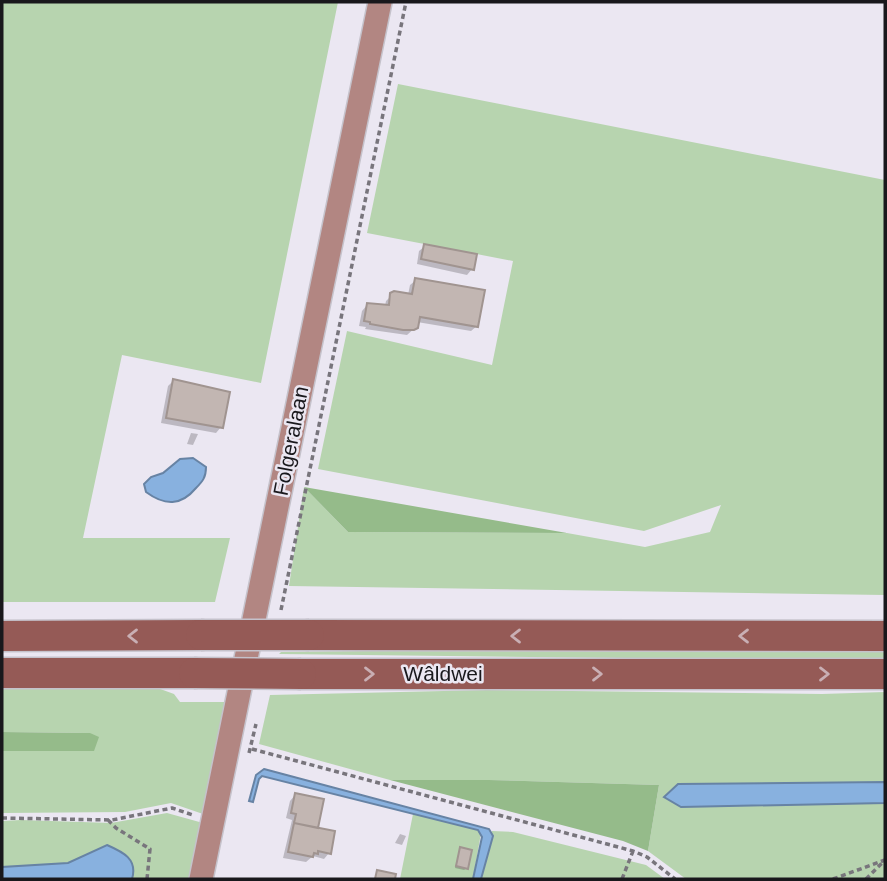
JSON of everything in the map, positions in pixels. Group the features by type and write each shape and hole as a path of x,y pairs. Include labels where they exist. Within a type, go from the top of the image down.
{"highway":[{"name":"Wâldwei","path":"2,636 885,636"},
{"name":"Wâldwei","path":"2,673 885,674"}],"main road":[{"name":"Folgeralaan","path":"201,879 380,2"}],"path":[{"path":"280,616 406,2"},
{"path":"257,722 252,749 633,851 676,879"},
{"path":"2,818 108,820 172,808 212,819"},
{"path":"108,820 150,849 147,879"},
{"path":"622,879 633,851"},
{"path":"833,879 885,860"},
{"path":"866,879 885,860"}],"green space":[{"path":"2,2 338,2 261,383 122,355 83,538 230,538 215,602 2,602"},
{"path":"398,84 885,180 885,595 289,586 304,487 348,532 567,533 645,547 710,532 721,505 644,531 318,469 347,331 492,365 513,261 367,233"},
{"path":"304,487 567,533 348,532"},
{"path":"885,645 885,661 279,654 281,652"},
{"path":"2,683 152,686 174,694 180,702 229,702 203,814 171,803 125,812 2,813 2,751 93,751 90,733 2,732"},
{"path":"487,690 822,694 885,692 885,879 686,879 648,851 659,785 390,780 259,744 270,695"},
{"path":"2,732 90,733 99,737 94,751 2,751"},
{"path":"390,780 659,785 648,851 623,841"},
{"path":"167,813 203,823 191,879 132,879 131,861 107,845 68,863 2,867 2,821 111,823"},
{"path":"413,814 481,833 473,879 400,879"},
{"path":"492,831 513,832 646,865 665,879 481,879"}],"water":[{"path":"193,458 206,467 204,479 185,498 166,502 146,492 144,484 151,477 163,473 180,459"},
{"path":"264,769 489,829 493,836 481,879 473,879 482,837 478,830 262,776 253,802 249,801 256,775"},
{"path":"885,782 885,803 681,807 664,797 678,784"},
{"path":"107,845 131,861 132,879 2,879 2,867 68,863"}],"building":[{"path":"424,244 477,254 474,270 421,259"},
{"path":"415,278 485,290 478,327 420,317 418,328 403,330 364,321 367,303 389,305 390,293 394,291 412,294"},
{"path":"173,379 230,392 223,428 166,418"},
{"path":"295,793 324,799 318,828 294,823 296,814 291,813"},
{"path":"294,823 335,831 331,854 318,851 313,857 288,852"},
{"path":"460,847 472,850 468,869 456,866"},
{"path":"377,870 396,874 395,879 375,879"}]}
